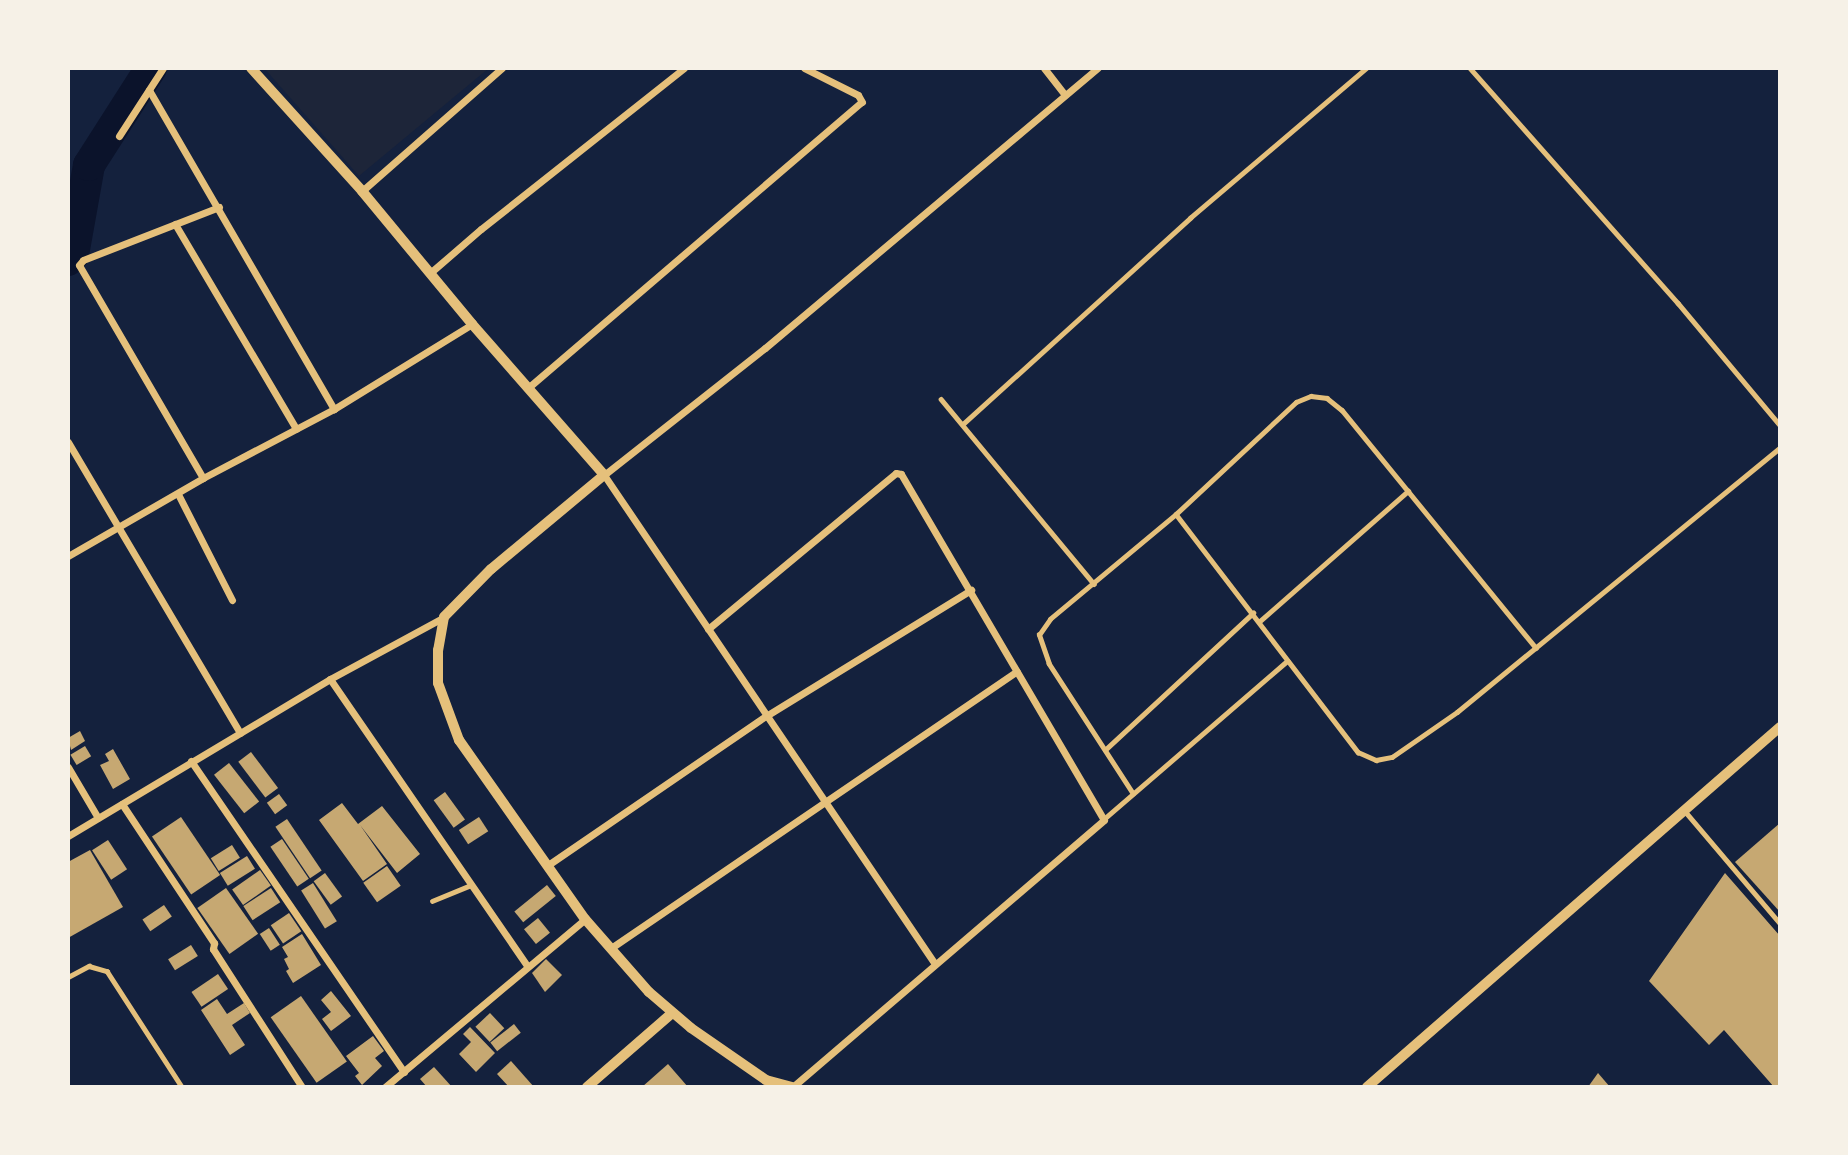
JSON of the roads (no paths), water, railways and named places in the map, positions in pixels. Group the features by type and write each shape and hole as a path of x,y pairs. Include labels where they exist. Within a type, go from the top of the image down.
{"street":[{"path":"119,136 163,68"},
{"path":"251,68 362,191 472,324 604,475 935,964"},
{"path":"362,191 502,68"},
{"path":"430,273 481,229 684,68"},
{"path":"529,387 862,103 859,94 804,68"},
{"path":"1044,68 1065,95"},
{"path":"68,836 330,679 444,617 491,569 604,475 775,340 1098,68"},
{"path":"149,90 334,409"},
{"path":"203,478 79,265 83,260 219,207"},
{"path":"175,224 296,429"},
{"path":"68,556 203,478 334,409 472,324"},
{"path":"68,442 240,733"},
{"path":"444,617 437,664 438,683 445,710 469,757 585,919 672,1013 768,1083 792,1087 1104,820 971,590 903,475 899,473 708,629"},
{"path":"178,494 232,600"},
{"path":"548,865 766,716 971,590"},
{"path":"611,948 1017,671"},
{"path":"330,679 527,967"},
{"path":"1367,1087 1780,727"},
{"path":"191,761 404,1072"},
{"path":"68,767 98,818"},
{"path":"122,804 214,943 213,949 302,1087"},
{"path":"385,1087 585,919"},
{"path":"587,1087 672,1013"}],"lane":[{"path":"963,424 1190,218 1366,68"},
{"path":"1470,68 1678,303 1780,425"},
{"path":"1133,794 1049,664 1039,635 1050,619 1176,514 1296,402 1311,396 1327,398 1342,410 1536,648"},
{"path":"941,399 1094,584"},
{"path":"1176,514 1359,752 1376,760 1392,757 1457,712 1780,448"},
{"path":"1259,621 1408,491"},
{"path":"1105,750 1253,613"},
{"path":"1104,820 1287,661"},
{"path":"1684,809 1780,923"},
{"path":"432,901 471,885"},
{"path":"68,976 89,966 107,971 182,1087"}],"waterway":[{"path":"68,260 73,255 89,165 151,68"}]}
